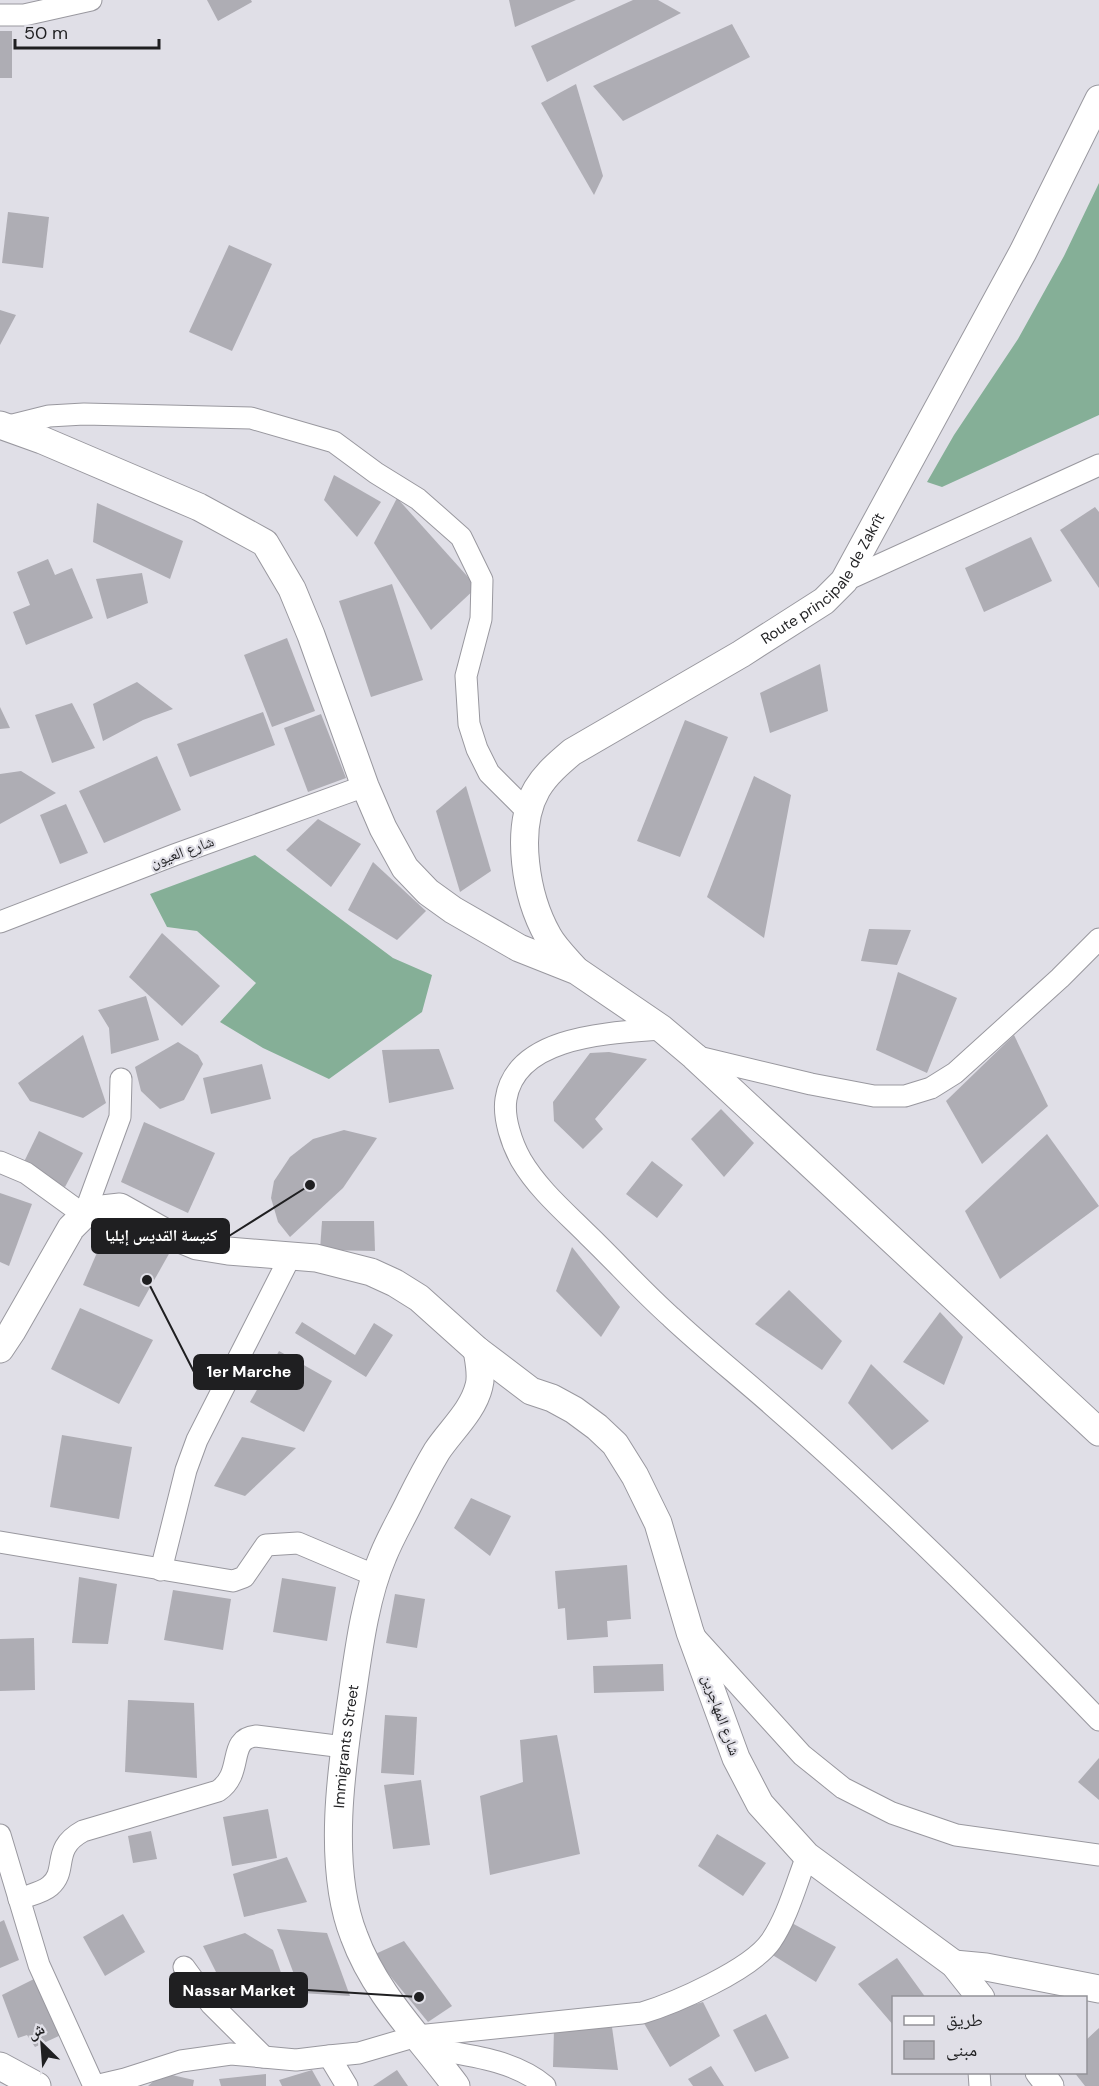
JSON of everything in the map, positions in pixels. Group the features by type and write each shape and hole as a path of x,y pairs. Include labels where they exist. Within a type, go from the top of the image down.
{"street":[{"path":"0,15 24,15 91,0"},
{"name":"Route principale de Zakrît","path":"577,971 548,937 532,900 526,868 525,833 527,811 537,789 553,767 572,752 780,630 824,601 844,581 1023,252 1099,99"},
{"path":"2,426 49,416 84,414 251,418 334,442 376,473 418,499 461,537 482,580 481,619 466,676 470,724 477,749 489,773 527,811"},
{"path":"2,426 199,507 265,543 292,589 311,635 365,786 383,828 405,868 428,892 453,910 519,948 577,971 662,1029 694,1056 1099,1432"},
{"path":"844,581 1099,465"},
{"name":"شارع العيون","path":"0,922 174,855 365,786"},
{"path":"694,1056 811,1084 874,1096 905,1096 931,1088 955,1073 1060,978 1099,939"},
{"path":"662,1029 621,1032 579,1039 544,1049 519,1069 509,1084 505,1103 512,1140 521,1161 542,1188 671,1317 890,1511 1013,1631 1099,1720"},
{"path":"0,1348 71,1228 84,1215 120,1117 122,1079"},
{"path":"0,1162 26,1173 84,1215"},
{"name":"شارع المهاجرين","path":"84,1215 102,1209 120,1207 168,1234 197,1246 316,1258 371,1272 419,1298 477,1350 531,1391"},
{"path":"161,1570 186,1470 197,1440 290,1257"},
{"name":"Immigrants Street","path":"456,2086 373,1976 354,1937 345,1909 339,1832 344,1747 359,1648 376,1576 383,1556 437,1452 472,1402 480,1385 477,1350"},
{"name":"شارع المهاجرين","path":"472,1402 502,1391 531,1391 552,1398 574,1410 615,1444 635,1476 658,1523 690,1632 736,1758 760,1804 807,1856 962,1979 979,1996"},
{"path":"0,1542 222,1580 238,1580 244,1577 266,1545 298,1543 376,1576"},
{"path":"690,1632 802,1755 843,1788 892,1813 956,1835 1099,1855"},
{"path":"19,1899 52,1885 57,1876 66,1843 82,1831 218,1791 227,1785 233,1773 238,1749 241,1742 246,1739 256,1736 344,1747"},
{"path":"0,1835 39,1965 94,2086 181,2061 231,2054 296,2060 359,2053 422,2042 642,2013 670,2004 756,1957 770,1942 781,1922 807,1856"},
{"path":"962,1979 986,1966 1099,1989"},
{"path":"183,1967 211,2004 264,2057"},
{"path":"422,2042 503,2063 545,2086"},
{"path":"329,2056 347,2086"},
{"path":"0,2066 37,2086"},
{"path":"1040,2074 1050,2086"}],"green space":[{"path":"1099,183 1099,415 942,487 927,482 954,435 1018,339 1064,256"},
{"path":"255,855 393,958 432,975 422,1012 329,1079 263,1048 220,1022 256,983 197,931 167,927 150,894"}],"building":[{"path":"207,0 251,0 252,2 218,21"},
{"path":"509,0 576,0 515,27"},
{"path":"633,0 658,0 681,13 547,82 531,46"},
{"path":"732,24 750,57 623,121 593,86"},
{"path":"0,31 12,31 12,78 0,78"},
{"path":"576,84 603,176 594,195 541,103"},
{"path":"8,212 49,217 43,268 2,263"},
{"path":"229,245 272,264 232,351 189,332"},
{"path":"0,310 16,315 0,345"},
{"path":"334,475 381,502 357,537 324,500"},
{"path":"397,498 477,587 431,630 374,543"},
{"path":"97,503 183,541 170,579 93,542"},
{"path":"1095,507 1099,512 1099,588 1060,530"},
{"path":"1031,537 1052,581 984,612 965,568"},
{"path":"48,559 55,575 72,568 93,618 26,645 13,612 30,605 17,572"},
{"path":"142,573 148,603 107,619 96,579"},
{"path":"392,584 423,680 371,697 339,601"},
{"path":"287,638 315,711 272,727 244,655"},
{"path":"820,664 828,711 770,733 760,693"},
{"path":"137,682 173,709 143,720 103,741 93,704"},
{"path":"72,703 95,748 52,763 35,715"},
{"path":"0,707 10,728 0,729"},
{"path":"263,712 275,745 190,777 177,744"},
{"path":"321,714 346,778 308,792 284,728"},
{"path":"685,720 728,737 680,857 637,841"},
{"path":"157,756 181,810 104,843 79,791"},
{"path":"21,771 56,793 0,824 0,774"},
{"path":"754,776 791,795 764,938 707,897"},
{"path":"466,786 491,871 460,892 436,811"},
{"path":"66,804 88,853 60,864 40,815"},
{"path":"318,819 361,844 331,887 286,850"},
{"path":"373,862 426,911 397,940 348,910"},
{"path":"869,929 911,930 897,965 861,961"},
{"path":"162,933 220,986 182,1026 129,977"},
{"path":"898,972 957,998 927,1073 876,1050"},
{"path":"146,996 159,1040 111,1054 109,1028 98,1010"},
{"path":"83,1035 106,1103 83,1118 30,1101 18,1083"},
{"path":"1014,1035 1048,1106 982,1164 946,1101"},
{"path":"178,1042 198,1055 203,1064 184,1100 160,1109 141,1091 135,1067"},
{"path":"439,1049 454,1089 389,1103 382,1050"},
{"path":"609,1052 647,1059 595,1119 603,1129 583,1149 554,1121 553,1102 590,1053"},
{"path":"262,1064 271,1099 211,1114 203,1078"},
{"path":"721,1109 754,1143 724,1177 691,1139"},
{"path":"144,1122 215,1153 188,1213 121,1182"},
{"path":"344,1130 377,1138 343,1188 290,1237 278,1222 271,1198 274,1181 290,1157 313,1139"},
{"path":"39,1131 83,1153 65,1187 22,1166"},
{"path":"1047,1134 1099,1206 1000,1279 965,1211"},
{"path":"652,1161 683,1185 657,1218 626,1194"},
{"path":"0,1193 32,1204 9,1266 0,1262"},
{"path":"322,1221 374,1221 375,1251 320,1250"},
{"path":"109,1225 170,1252 139,1307 83,1285"},
{"path":"572,1247 620,1307 601,1337 556,1291"},
{"path":"789,1290 842,1341 822,1370 755,1324"},
{"path":"80,1308 153,1340 119,1404 51,1369"},
{"path":"940,1312 963,1337 944,1385 903,1362"},
{"path":"302,1322 355,1355 374,1323 393,1335 366,1377 295,1333"},
{"path":"279,1351 332,1381 304,1432 250,1402"},
{"path":"871,1364 929,1421 892,1450 848,1403"},
{"path":"62,1435 132,1447 119,1519 50,1507"},
{"path":"242,1437 296,1448 245,1496 214,1486"},
{"path":"471,1498 511,1516 490,1556 454,1528"},
{"path":"627,1565 631,1619 607,1621 608,1637 567,1640 565,1608 558,1609 555,1571"},
{"path":"79,1577 117,1584 108,1644 72,1643"},
{"path":"282,1578 336,1587 327,1641 273,1632"},
{"path":"173,1590 231,1599 223,1650 164,1640"},
{"path":"395,1594 425,1599 417,1648 386,1643"},
{"path":"34,1638 35,1690 0,1691 0,1639"},
{"path":"663,1664 664,1691 594,1693 593,1666"},
{"path":"128,1700 194,1703 197,1778 125,1772"},
{"path":"385,1715 417,1717 414,1775 381,1773"},
{"path":"557,1735 580,1854 490,1875 480,1796 523,1782 520,1740"},
{"path":"1099,1758 1099,1800 1078,1782"},
{"path":"421,1780 430,1845 393,1849 384,1785"},
{"path":"268,1809 277,1858 232,1866 223,1817"},
{"path":"151,1831 157,1859 133,1863 128,1836"},
{"path":"717,1834 766,1863 743,1896 698,1866"},
{"path":"287,1857 307,1902 244,1917 233,1874"},
{"path":"123,1914 145,1952 105,1976 83,1937"},
{"path":"4,1920 19,1960 0,1968 0,1922"},
{"path":"790,1922 836,1947 816,1982 771,1954"},
{"path":"277,1929 327,1933 350,1996 301,1993"},
{"path":"245,1933 273,1950 285,1984 278,1996 258,1994 217,1974 203,1946"},
{"path":"404,1941 452,2006 428,2022 373,1955"},
{"path":"897,1958 925,1996 892,1996 892,2024 858,1984"},
{"path":"34,1979 61,2035 35,2047 27,2035 18,2038 2,1995"},
{"path":"703,2002 720,2036 670,2067 642,2020"},
{"path":"766,2014 789,2058 755,2072 733,2030"},
{"path":"612,2027 618,2070 553,2067 554,2029"},
{"path":"1099,2028 1099,2086 1085,2086 1076,2074 1087,2074 1087,2039"},
{"path":"711,2066 724,2086 693,2086 688,2079"},
{"path":"312,2070 321,2086 282,2086 279,2080"},
{"path":"397,2070 408,2086 373,2086"},
{"path":"163,2073 194,2080 193,2086 148,2086"},
{"path":"266,2074 266,2086 221,2086 219,2079"}],"place":[{"name":"كنيسة القديس إيليا","path":"310,1185"},
{"name":"1er Marche","path":"147,1280"},
{"name":"Nassar Market","path":"419,1997"}]}
